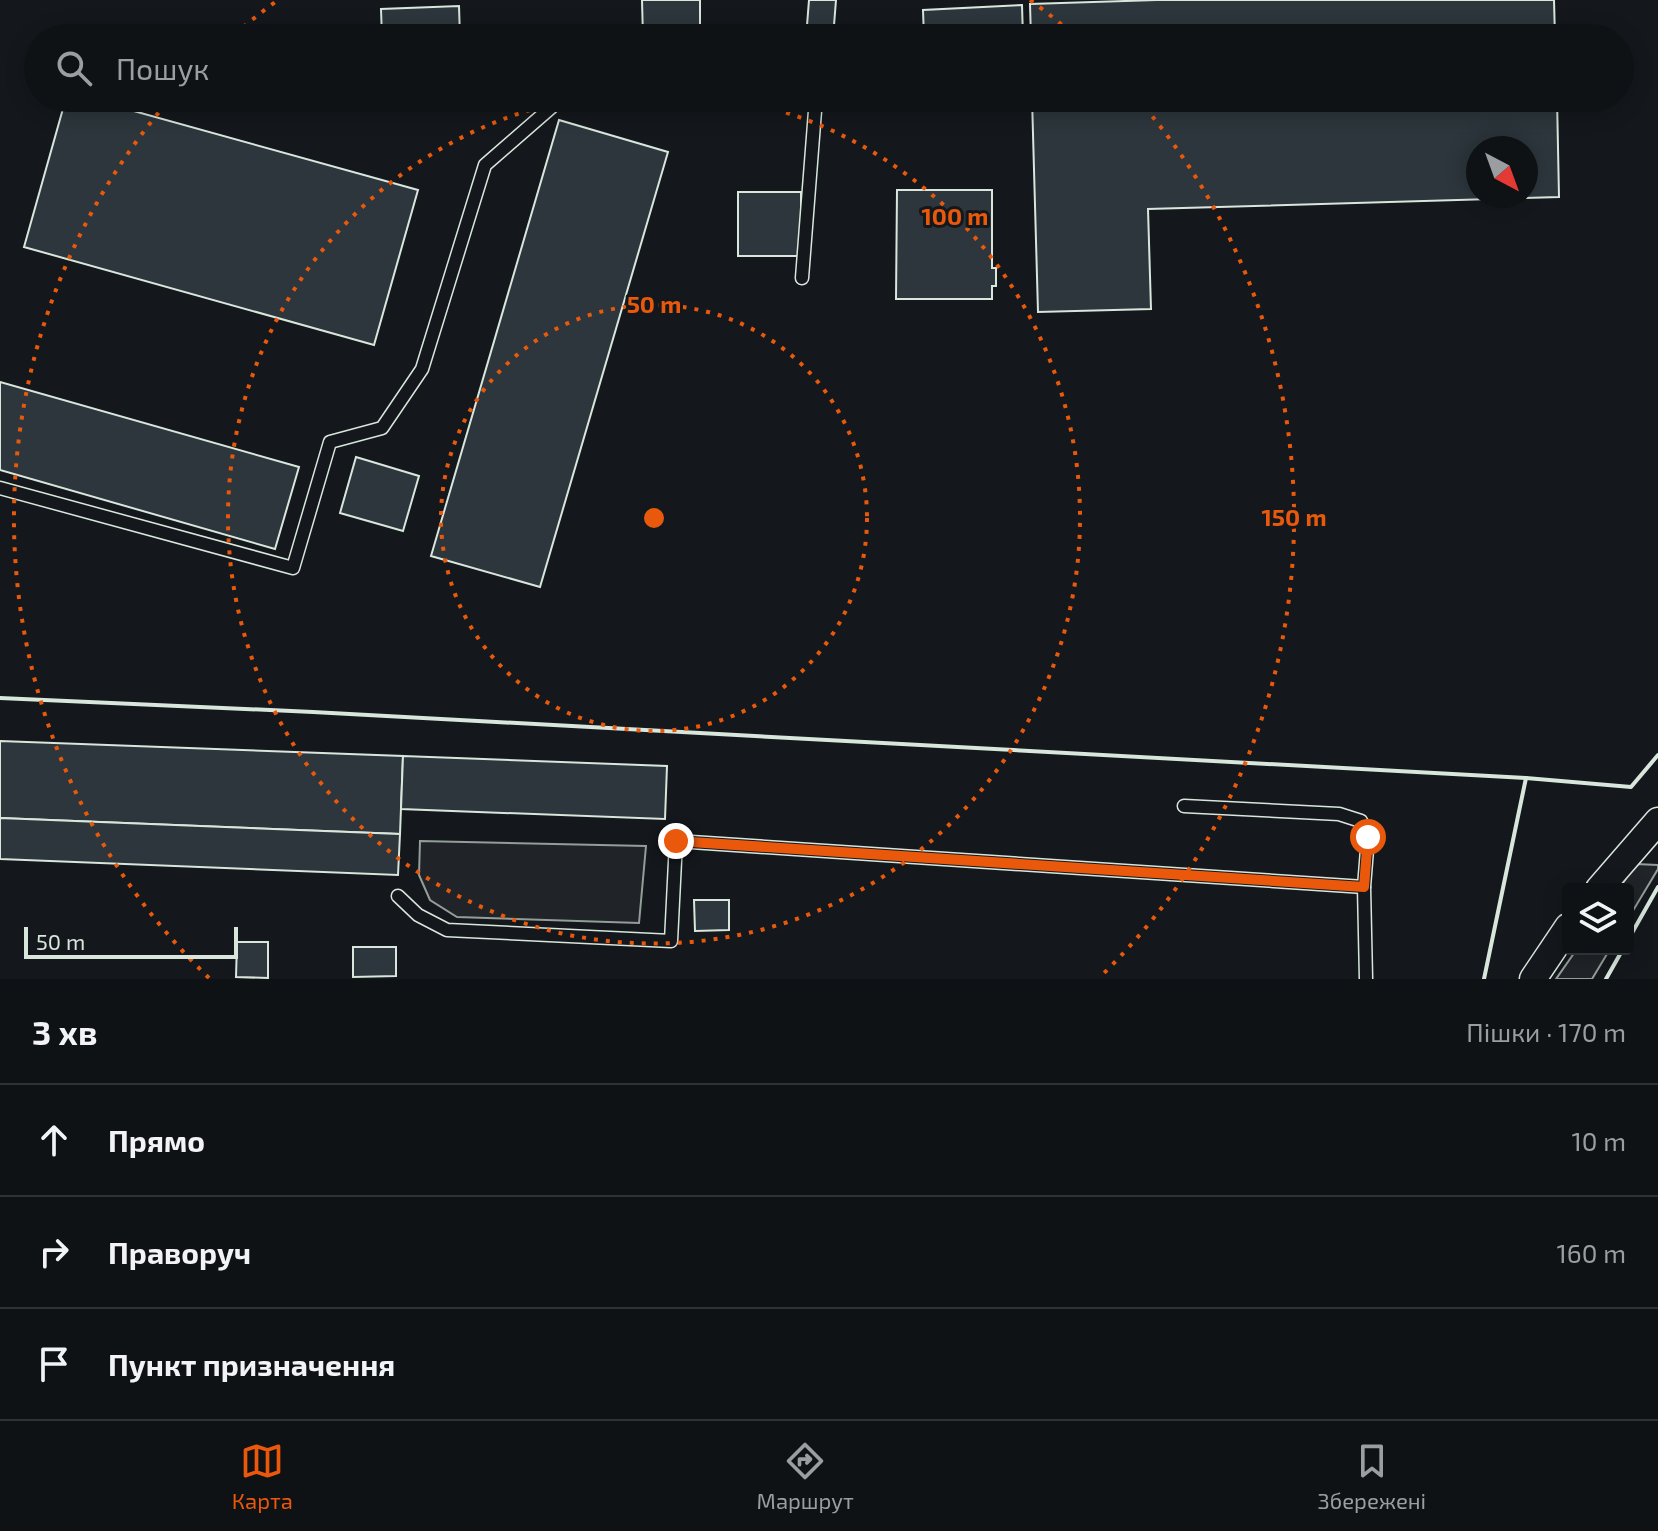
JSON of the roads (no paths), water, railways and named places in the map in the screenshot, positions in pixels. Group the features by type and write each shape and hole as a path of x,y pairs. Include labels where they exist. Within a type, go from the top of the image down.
{"street":[{"path":"1604,883 1658,821"},
{"path":"1533,979 1562,936"}],"lane":[{"path":"0,488 293,568 330,442 382,428 422,369 485,165 546,112"},
{"path":"802,278 815,112"},
{"path":"1184,806 1339,814 1361,821 1368,837 1364,887 1366,979"},
{"path":"398,896 418,915 447,930 671,941 676,841 1364,887"}]}
